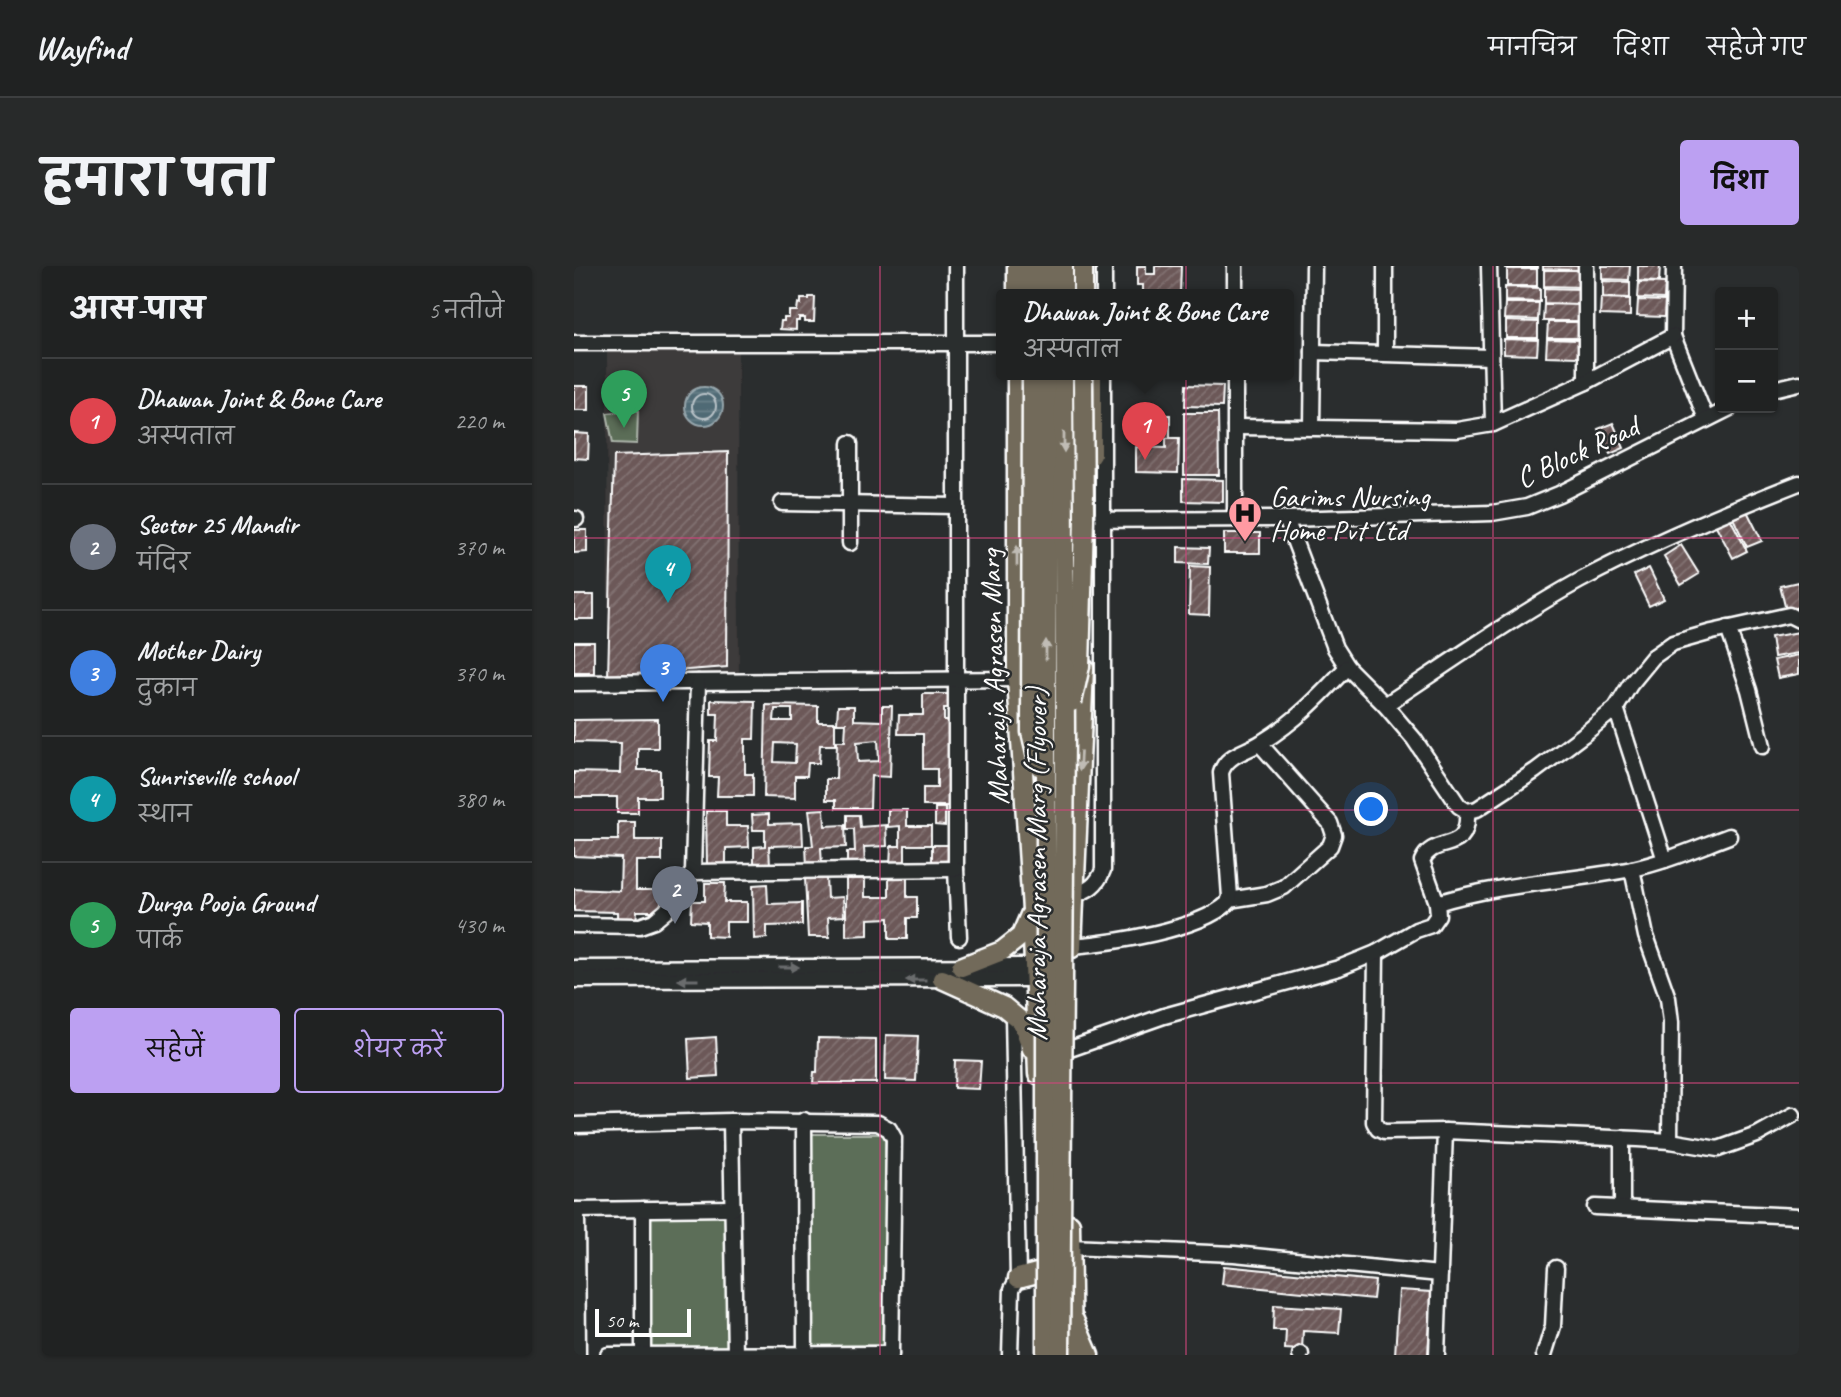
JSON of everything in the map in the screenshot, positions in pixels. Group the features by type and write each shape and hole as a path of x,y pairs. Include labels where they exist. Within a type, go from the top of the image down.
{"main road":[{"path":"1017,266 1017,289"},
{"path":"1032,266 1032,289"},
{"path":"1046,266 1046,289"},
{"path":"1063,266 1063,289"},
{"path":"1083,266 1083,289"},
{"path":"1093,266 1093,289"},
{"name":"Maharaja Agrasen Marg","path":"1017,380 1017,679 1032,910 1038,1065 1041,1355"},
{"path":"1032,380 1031,732 1046,800"},
{"name":"Maharaja Agrasen Marg (Flyover)","path":"1046,380 1046,1355"},
{"name":"Maharaja Agrasen Marg (Flyover)","path":"1060,1355 1065,736 1063,380"},
{"path":"1065,736 1080,666 1084,519 1083,380"},
{"path":"1072,1355 1070,1049 1073,896 1098,519 1092,380"},
{"path":"961,967 1002,951 1021,936 1032,910"},
{"path":"942,979 1004,1007 1021,1022 1038,1065"},
{"path":"1018,1278 1041,1272"},
{"path":"1071,1314 1089,1355"}],"street":[{"path":"956,266 956,869 959,937"},
{"path":"1104,266 1104,289"},
{"path":"1235,266 1235,289"},
{"path":"1312,427 1314,266"},
{"path":"1385,266 1385,353"},
{"path":"1489,266 1493,424"},
{"path":"1586,266 1586,382"},
{"path":"1674,266 1673,336 1706,419"},
{"path":"1235,427 1457,430 1493,424 1586,382 1673,336"},
{"path":"574,343 996,343"},
{"path":"1313,352 1491,357"},
{"path":"1073,896 1092,888 1099,881 1103,870 1098,519 1103,380"},
{"path":"1235,380 1235,518"},
{"path":"1778,388 1799,383"},
{"name":"C Block Road","path":"1018,521 1286,519 1492,513 1527,507 1559,494 1719,413"},
{"path":"850,443 850,543"},
{"path":"1385,705 1505,626 1580,581 1661,541 1799,483"},
{"path":"782,503 956,506"},
{"path":"1286,519 1335,648 1347,667 1385,705 1422,749 1459,806 1467,811 1477,809 1535,771 1616,708 1630,685 1653,657 1673,643 1728,628 1795,615"},
{"path":"1728,628 1749,690 1763,746"},
{"path":"1229,900 1221,773 1223,764 1291,723 1318,699 1347,667"},
{"path":"574,683 1017,679"},
{"path":"574,925 640,926 654,921 666,911 693,873 698,682"},
{"path":"1616,708 1665,860"},
{"path":"1072,946 1125,940 1167,929 1218,911 1229,900 1267,894 1284,887 1329,846 1334,835 1330,823 1260,744"},
{"path":"1070,1049 1164,1016 1339,968 1432,925 1438,915 1437,903 1422,861 1425,854 1433,849 1464,835 1468,827 1467,811"},
{"path":"1437,903 1496,888 1632,869 1665,860 1729,836"},
{"path":"693,873 956,869"},
{"path":"1632,869 1647,936 1668,998 1671,1021 1670,1141"},
{"path":"1376,953 1374,1122 1378,1129 1384,1132 1445,1131 1622,1138 1670,1141 1718,1149 1757,1135 1793,1115"},
{"path":"574,968 961,967 1033,973"},
{"path":"574,980 942,979 1033,973"},
{"path":"1010,1355 1012,1289 1018,1278 1013,1015"},
{"path":"804,1120 806,1354"},
{"path":"574,1125 804,1120 878,1123 889,1129 894,1138 891,1354 608,1355"},
{"path":"731,1121 735,1354"},
{"path":"1437,1355 1445,1131"},
{"path":"1622,1138 1622,1208"},
{"path":"1595,1207 1799,1216"},
{"path":"578,1355 575,1210 733,1208"},
{"path":"643,1209 643,1355"},
{"path":"1070,1247 1234,1254 1440,1274"},
{"path":"1544,1355 1553,1326 1556,1268"}],"shaded area":[{"path":"607,352 738,352 739,675 608,676"}],"green space":[{"path":"638,409 637,444 613,443 607,413"},
{"path":"809,1134 885,1134 886,1345 810,1346"},
{"path":"650,1214 727,1214 727,1349 650,1349"}],"water":[{"path":"704,387 717,393 723,406 717,419 704,425 691,419 685,406 691,393"}],"building":[{"path":"1137,266 1146,266 1146,274 1155,274 1155,266 1181,266 1180,289 1143,289 1143,285 1137,285"},
{"path":"1538,266 1538,268 1506,268"},
{"path":"1543,266 1582,266 1582,270 1543,269"},
{"path":"1602,266 1630,266 1629,280 1602,279"},
{"path":"1638,266 1660,266 1659,282 1638,281"},
{"path":"1507,269 1537,269 1537,286 1507,286"},
{"path":"1544,270 1582,270 1581,287 1544,286"},
{"path":"1603,281 1630,282 1630,298 1603,297"},
{"path":"1639,282 1665,283 1664,299 1638,298"},
{"path":"1505,287 1540,288 1540,302 1505,301"},
{"path":"1544,288 1581,289 1580,304 1544,303"},
{"path":"815,297 814,322 805,322 805,318 799,318 799,321 796,321 796,330 780,329 781,321 789,318 789,311 797,311 801,299"},
{"path":"1601,298 1630,299 1630,316 1600,315"},
{"path":"1638,300 1665,301 1664,317 1637,316"},
{"path":"1505,303 1539,303 1538,320 1504,319"},
{"path":"1544,304 1580,305 1580,321 1543,321"},
{"path":"1506,321 1538,322 1538,338 1506,338"},
{"path":"1548,322 1579,322 1578,338 1547,338"},
{"path":"1504,339 1538,340 1537,355 1504,354"},
{"path":"1547,339 1578,340 1578,357 1546,356"},
{"path":"1186,385 1223,386 1222,407 1185,406"},
{"path":"574,386 589,386 589,410 574,410"},
{"path":"1184,413 1218,413 1219,475 1184,475"},
{"path":"1130,415 1170,415 1170,438 1130,437"},
{"path":"1613,423 1624,448 1610,454 1598,429"},
{"path":"574,433 589,434 588,459 574,458"},
{"path":"1166,438 1179,438 1178,473 1136,472 1136,447 1166,448"},
{"path":"728,452 727,667 608,676 614,456"},
{"path":"1183,479 1223,480 1223,502 1183,501"},
{"path":"1746,509 1762,541 1747,547 1732,516"},
{"path":"1729,516 1747,551 1733,558 1715,524"},
{"path":"574,530 587,530 587,552 574,553"},
{"path":"1224,533 1260,533 1260,553 1224,553"},
{"path":"1681,545 1699,574 1681,585 1664,556"},
{"path":"1178,547 1209,548 1208,564 1178,563"},
{"path":"1190,566 1210,567 1209,615 1189,614"},
{"path":"1649,568 1664,599 1649,606 1634,575"},
{"path":"1798,582 1799,607 1786,610 1780,586"},
{"path":"574,595 594,595 594,619 574,619"},
{"path":"1799,632 1799,653 1774,657 1771,637"},
{"path":"574,642 594,642 594,673 574,673"},
{"path":"1799,655 1799,674 1778,678 1774,660"},
{"path":"923,694 951,694 951,708 944,708 944,721 951,721 950,806 923,806 923,788 937,788 937,769 923,769 923,734 898,734 899,715 923,715"},
{"path":"711,700 755,701 754,739 745,739 745,774 753,774 753,796 717,796 718,777 709,777 710,741 717,741 718,714 711,714"},
{"path":"766,705 818,706 818,722 835,722 835,745 820,745 819,763 808,763 807,776 795,776 795,798 764,797","holes":["775,709 792,709 792,721 774,721","775,743 796,744 795,763 774,762"]},
{"path":"838,706 854,706 854,720 882,721 882,706 892,706 890,777 871,776 870,808 836,808 836,800 826,800 826,779 836,779 837,741 845,741 846,723 837,723","holes":["878,740 879,761 858,762 857,742"]},
{"path":"658,719 658,748 638,748 638,770 660,770 660,797 638,797 638,813 617,813 617,797 574,797 574,772 620,773 621,743 574,742 574,720"},
{"path":"935,808 945,808 945,826 935,825"},
{"path":"824,809 825,826 845,825 846,847 821,848 822,866 807,866 806,846 813,846 809,810"},
{"path":"888,810 907,810 907,826 931,826 931,845 905,845 905,864 890,865 891,846 900,846 900,826 888,827"},
{"path":"706,811 726,811 726,826 748,826 749,847 726,848 726,865 707,865"},
{"path":"769,814 769,824 802,823 803,845 769,846 770,865 754,866 754,847 765,846 765,830 753,830 752,815"},
{"path":"847,815 859,815 860,827 886,825 887,846 864,847 865,865 847,866 847,852 855,852 854,829 847,829"},
{"path":"618,822 635,822 635,840 662,840 662,861 636,861 636,890 661,890 661,911 637,911 636,923 617,923 617,912 574,911 574,889 620,891 621,858 574,856 574,840 618,840"},
{"path":"932,845 949,845 949,866 932,866"},
{"path":"907,875 907,897 917,897 917,918 907,918 907,939 889,939 889,918 868,919 868,935 846,936 846,879 865,879 865,897 889,897 889,876"},
{"path":"826,877 827,898 843,897 844,916 828,917 829,937 808,937 805,878"},
{"path":"705,883 725,883 724,902 747,902 747,922 726,922 726,937 707,936 707,922 691,921 692,901 705,901"},
{"path":"767,884 768,904 802,903 802,925 767,926 767,938 754,939 753,885"},
{"path":"886,1035 918,1036 916,1081 885,1080"},
{"path":"716,1037 718,1076 690,1078 688,1039"},
{"path":"818,1038 876,1039 876,1083 813,1083 814,1072 817,1072"},
{"path":"955,1060 981,1061 979,1089 954,1088"},
{"path":"1224,1266 1375,1281 1373,1299 1222,1284"},
{"path":"1399,1290 1432,1292 1428,1355 1395,1355"},
{"path":"1274,1305 1341,1309 1339,1333 1303,1331 1302,1350 1285,1349 1286,1330 1273,1330"}],"place":[{"name":"Durga Pooja Ground","path":"624,428"},
{"name":"Dhawan Joint & Bone Care","path":"1145,460"},
{"name":"Garims Nursing Home Pvt Ltd","path":"1245,543"},
{"name":"Sunriseville school","path":"668,603"},
{"name":"Mother Dairy","path":"663,702"},
{"name":"Sector 25 Mandir","path":"675,924"}]}
